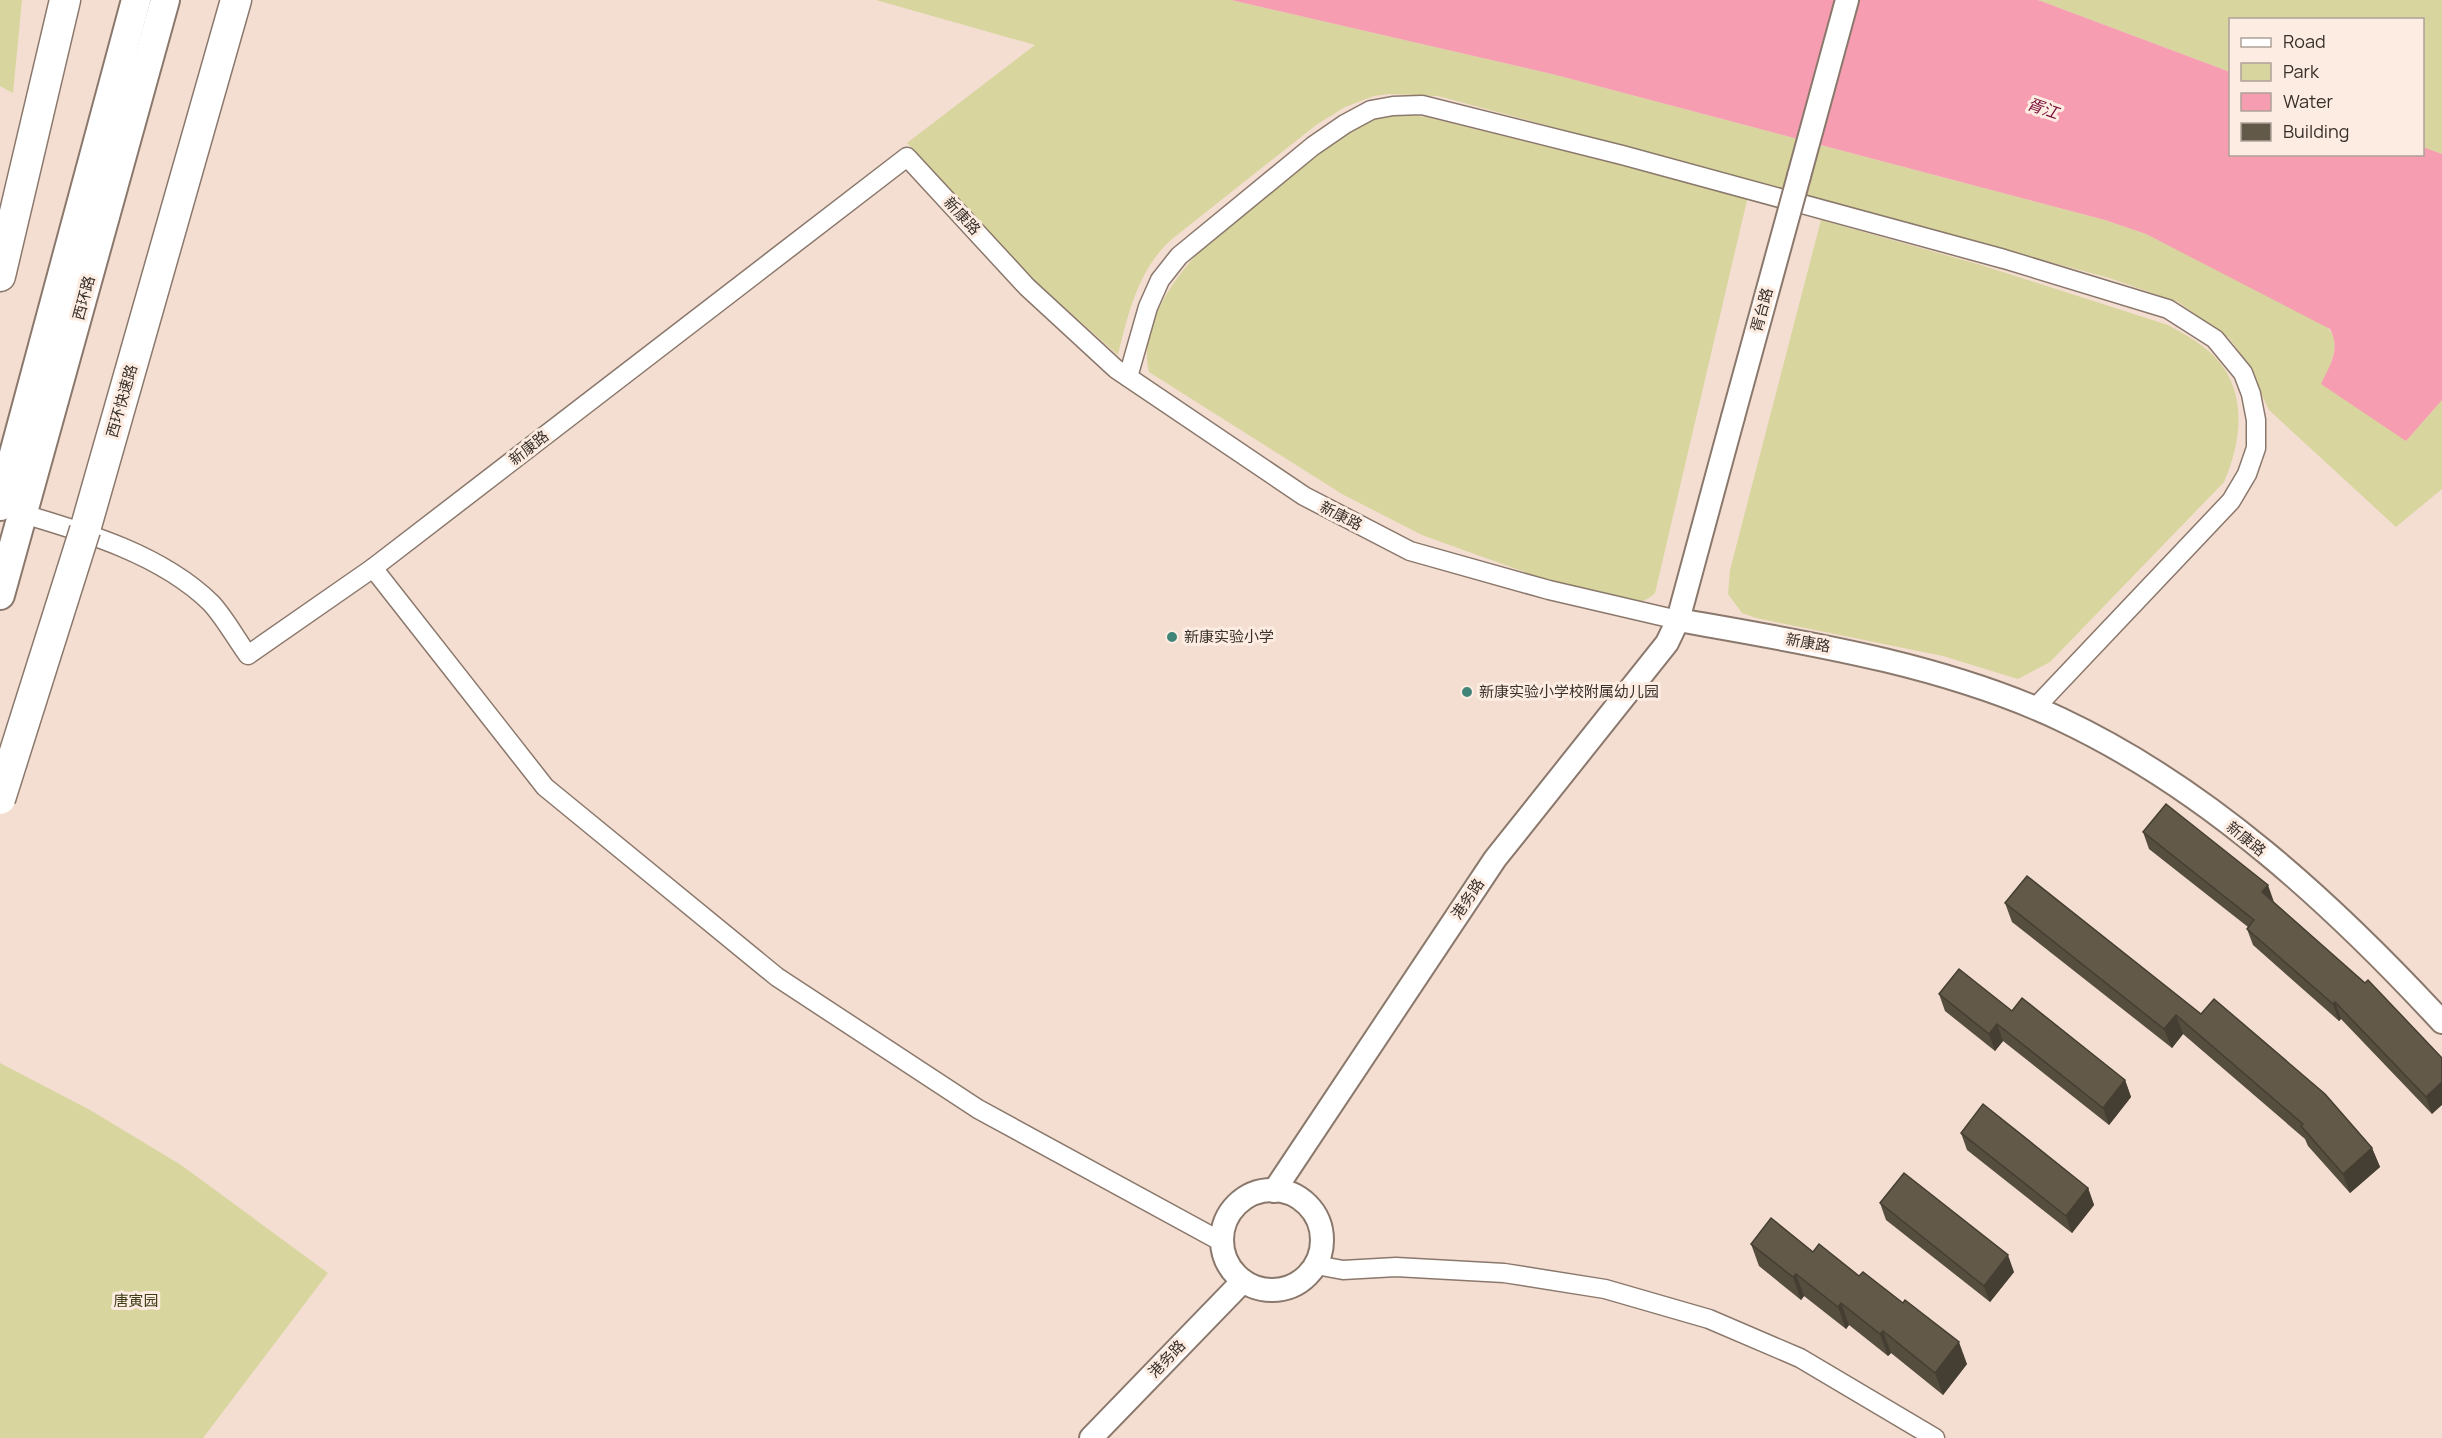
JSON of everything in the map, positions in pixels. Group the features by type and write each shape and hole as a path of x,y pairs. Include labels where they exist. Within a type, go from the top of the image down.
{"highway":[{"path":"42,106 44,0"},
{"path":"0,276 66,0"},
{"name":"西环快速路","path":"0,798 85,530 236,0"}],"main road":[{"name":"西环路","path":"0,595 7,509 136,0"},
{"name":"西环路","path":"7,509 41,454 165,0"}],"street":[{"name":"胥台路","path":"1678,620 1846,0"},
{"path":"1128,377 1148,308 1160,280 1179,256 1321,140 1371,110 1393,106 1422,105 1442,109 1611,152 2004,259 2168,309 2215,339 2243,373 2256,420 2256,448 2247,474 2231,501 2034,709"},
{"name":"新康路","path":"374,568 907,157 1027,287 1128,377 1304,496 1410,551 1549,590 1678,620 1834,647 1935,675 2059,718 2151,770 2258,847 2362,941 2442,1022"},
{"path":"7,509 115,546 177,574 212,604 248,655 374,568 544,787 777,977 978,1109 1222,1242"},
{"name":"港务路","path":"1274,1191 1495,859 1667,643 1678,620"},
{"path":"1274,1191 1291,1194 1305,1203 1316,1216 1322,1232 1322,1249 1316,1265 1305,1278 1291,1287 1274,1291 1257,1288 1242,1281 1228,1263 1222,1242 1224,1226 1232,1211 1244,1199 1258,1192 1274,1191"},
{"path":"1316,1265 1343,1270 1396,1267 1504,1273 1615,1292 1709,1319 1800,1358 1935,1438"},
{"name":"港务路","path":"1091,1438 1242,1281"}],"green space":[{"path":"0,0 22,0 13,93 0,86"},
{"path":"876,0 1231,0 1556,75 2105,220 2146,234 2322,323 2331,331 2334,340 2331,362 2406,441 2442,400 2442,489 2396,527 2269,410 2245,360 2229,338 2178,302 2109,278 1438,96 1390,94 1374,96 1345,107 1316,125 1172,239 1151,263 1136,292 1118,355 1037,283 907,143 1035,45"},
{"path":"2038,0 2442,0 2442,154 2424,147 2424,18 2229,18 2229,72"},
{"path":"1402,114 1426,117 1748,196 1655,593 1644,601 1628,604 1608,602 1422,535 1342,494 1149,372 1148,339 1153,322 1169,290 1201,250 1348,130 1368,120"},
{"path":"1821,220 1981,265 2168,325 2209,351 2225,370 2232,385 2237,400 2238,433 2224,482 2050,662 2018,679 1943,656 1756,618 1742,613 1728,594 1730,570"},
{"name":"唐寅园","path":"0,1063 90,1110 181,1165 328,1273 203,1438 0,1438"}],"water":[{"name":"胥江","path":"1231,0 2038,0 2229,72 2229,156 2424,156 2424,147 2442,154 2442,400 2406,441 2321,384 2333,357 2334,343 2330,329 2146,234 2105,220 1556,75"}],"building":[{"path":"2166,804 2268,885 2262,892 2365,983 2368,980 2442,1058 2442,1082 2426,1097 2335,1002 2333,1004 2247,929 2254,920 2143,832"},
{"path":"2027,876 2201,1014 2214,999 2325,1094 2372,1148 2343,1174 2301,1126 2303,1124 2176,1015 2164,1029 2005,903"},
{"path":"1959,969 2012,1011 2022,998 2125,1080 2103,1108 1997,1024 1989,1034 1939,994"},
{"path":"1983,1104 2088,1188 2066,1216 1961,1133"},
{"path":"1904,1173 2008,1255 1984,1286 1880,1203"},
{"path":"1771,1218 1813,1252 1819,1244 1859,1276 1863,1272 1903,1303 1905,1300 1959,1342 1935,1373 1883,1331 1880,1334 1841,1303 1838,1307 1796,1274 1793,1277 1751,1244"}],"place":[{"name":"新康实验小学","path":"1172,637"},
{"name":"新康实验小学校附属幼儿园","path":"1467,692"}]}
